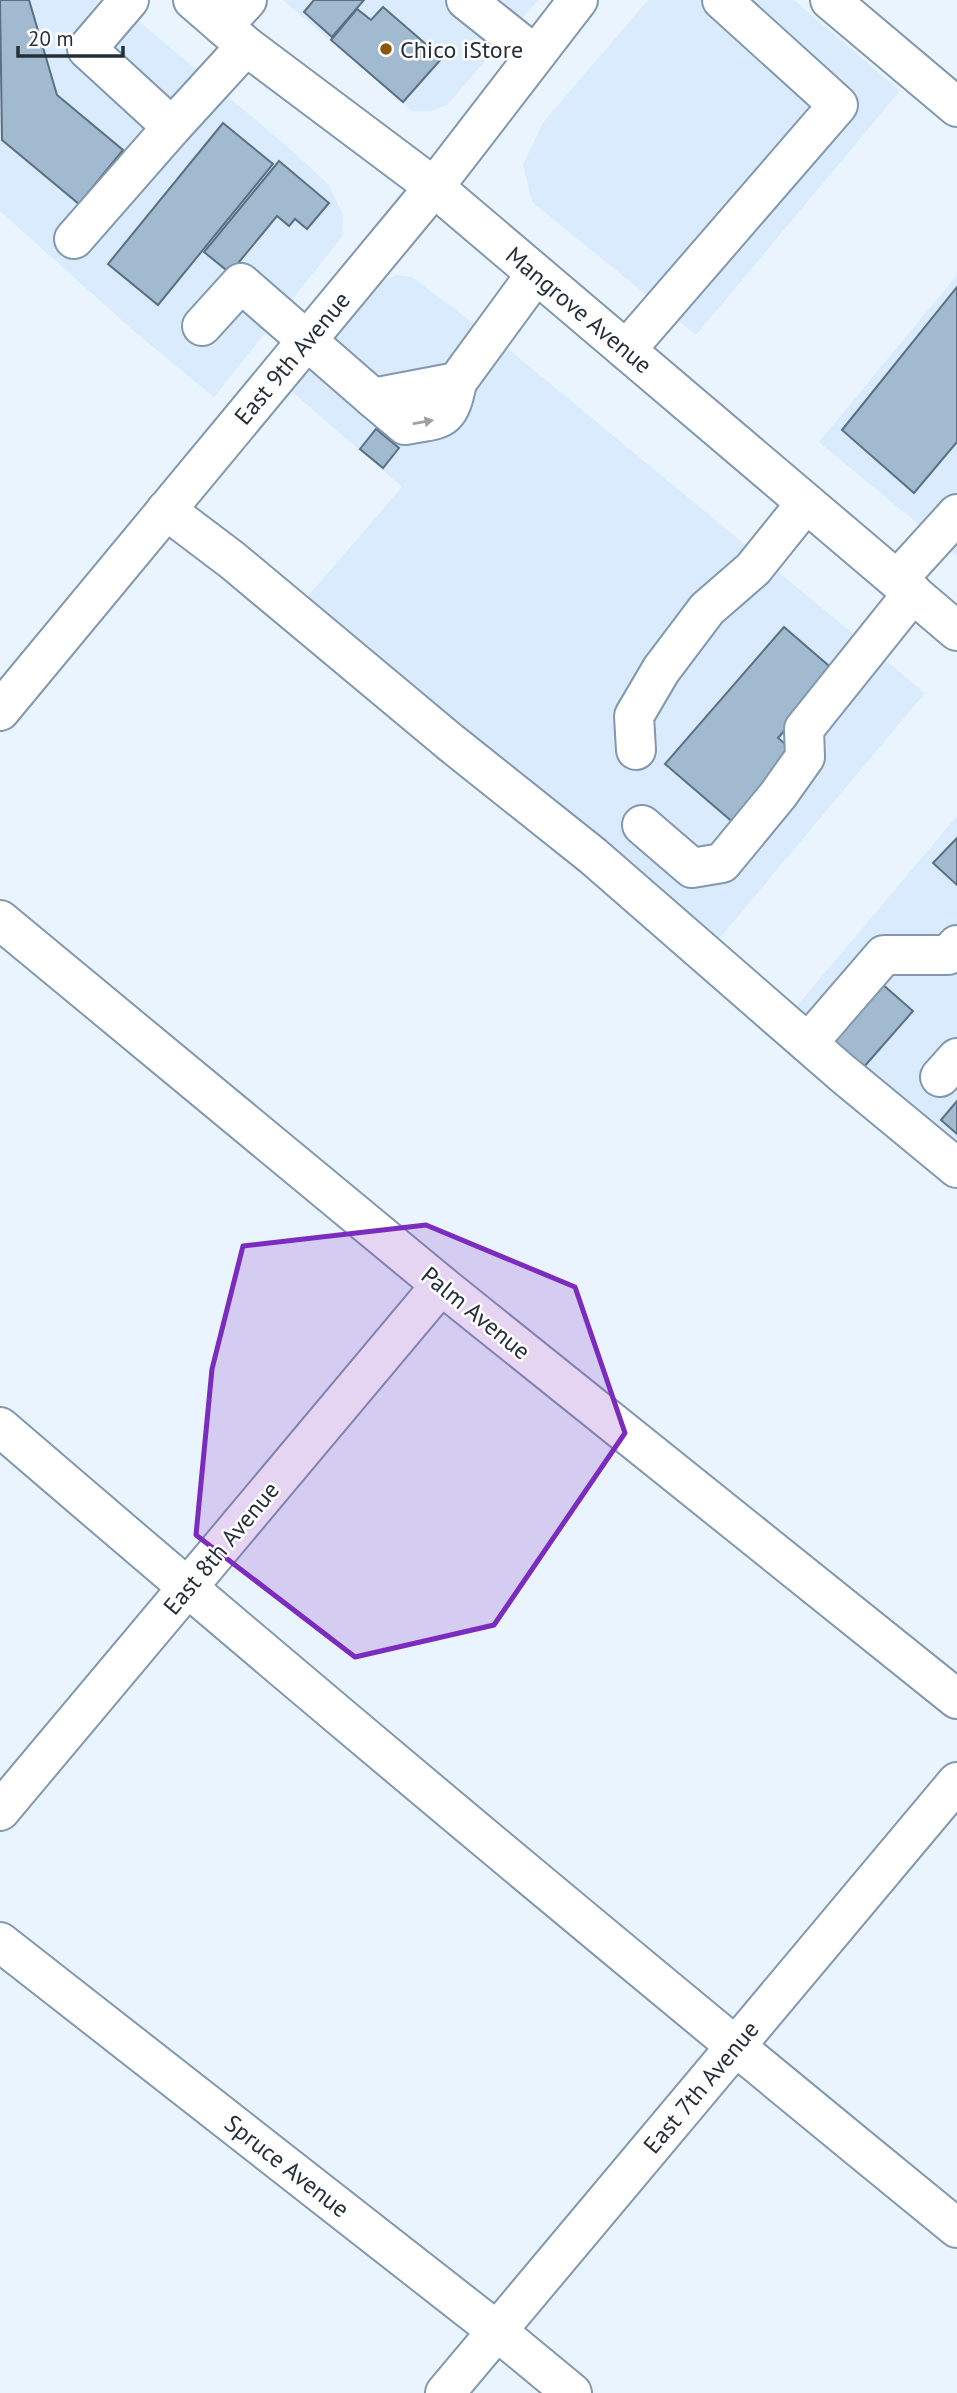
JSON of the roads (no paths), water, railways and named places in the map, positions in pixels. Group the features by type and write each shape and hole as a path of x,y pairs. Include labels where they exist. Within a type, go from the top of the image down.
{"street":[{"path":"129,0 87,49 172,127"},
{"name":"Mangrove Avenue","path":"192,0 239,24 957,631"},
{"name":"East 9th Avenue","path":"0,711 434,187 578,0"},
{"path":"626,350 838,105 722,0"},
{"path":"830,0 957,107"},
{"path":"480,4 535,55"},
{"path":"74,239 172,127 239,24"},
{"path":"202,326 241,283 373,398 457,382 536,274"},
{"path":"636,750 634,716 661,670 707,610 753,569 806,503"},
{"path":"166,510 232,560 450,742 593,856 957,1168"},
{"path":"642,825 692,868 722,863 778,795 805,757 804,729 957,514"},
{"name":"Palm Avenue","path":"0,920 441,1285 957,1699"},
{"path":"808,1043 884,955 948,955 957,945"},
{"name":"East 8th Avenue","path":"0,1811 441,1285"},
{"path":"0,1427 187,1588 735,2047 957,2228"},
{"name":"East 7th Avenue","path":"445,2393 957,1782"},
{"name":"Spruce Avenue","path":"0,1942 498,2331 572,2393"}],"place":[{"name":"Chico iStore","path":"386,49"}]}
